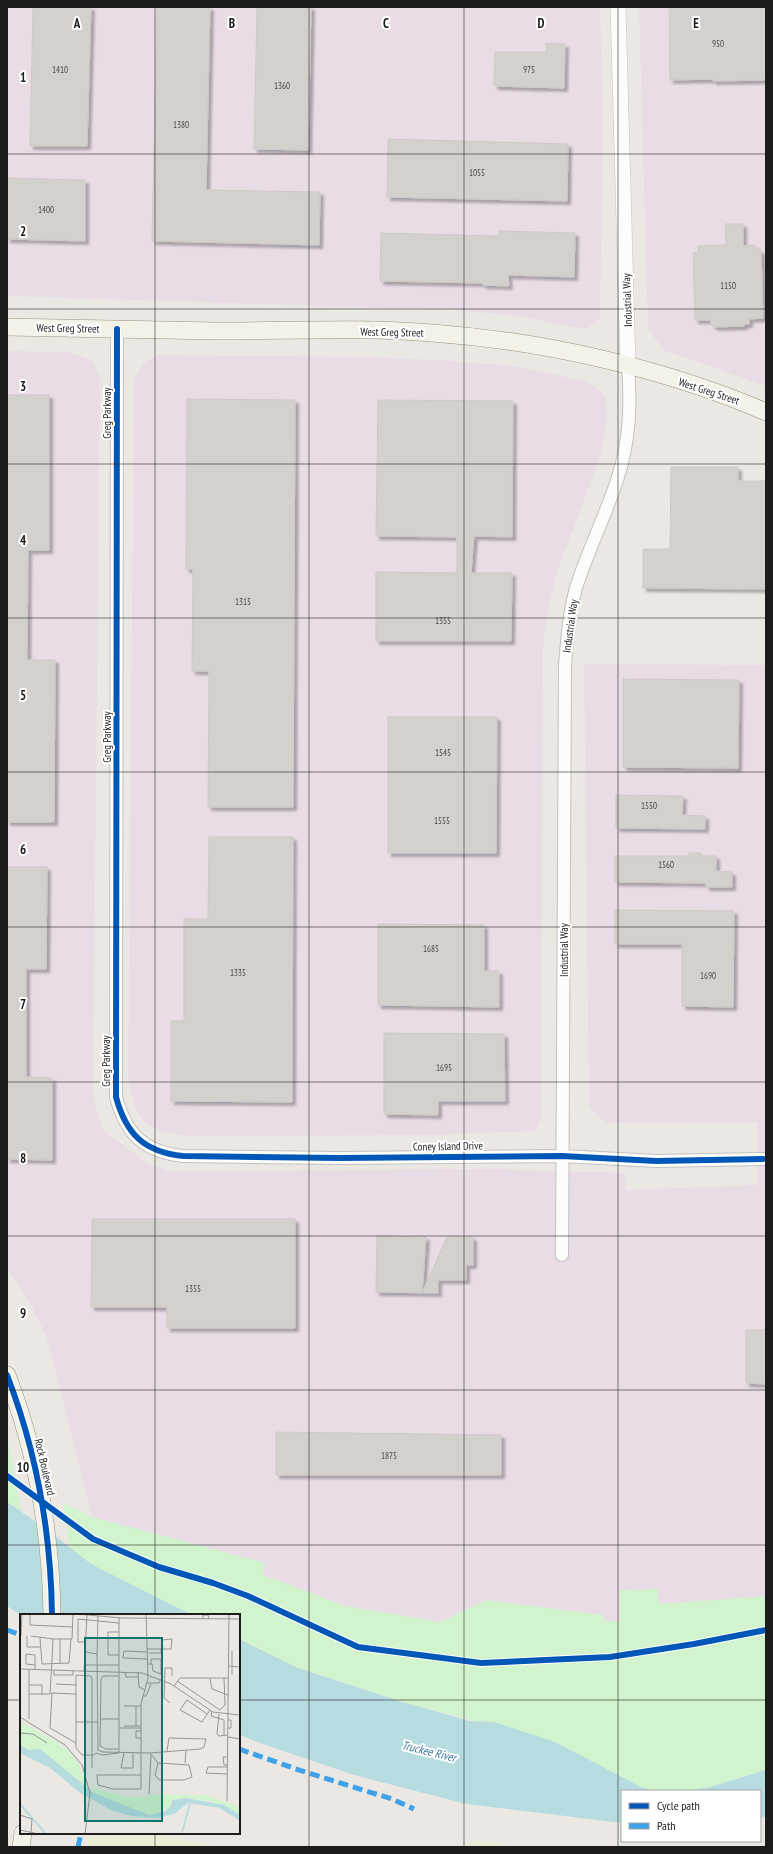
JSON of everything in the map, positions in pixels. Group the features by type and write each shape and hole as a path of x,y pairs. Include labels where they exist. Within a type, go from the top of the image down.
{"main road":[{"name":"West Greg Street","path":"7,326 432,333 505,340 578,354 628,366 720,394 766,412"},
{"name":"Rock Boulevard","path":"7,1375 26,1429 35,1464 46,1524 51,1568 52,1614"},
{"path":"21,1847 23,1834"}],"street":[{"name":"Industrial Way","path":"562,1255 565,666 568,626 576,590 587,554 606,512 618,476 627,440 631,404 628,366 618,7"},
{"name":"Greg Parkway","path":"118,329 116,1097 121,1114 129,1129 138,1139"},
{"name":"Coney Island Drive","path":"138,1139 151,1148 168,1155 183,1156 340,1158 562,1156 656,1161 763,1159"}],"shaded area":[{"path":"7,7 600,7 603,121 600,320 586,329 509,315 454,310 7,296"},
{"path":"639,7 766,7 766,386 663,350 648,328"},
{"path":"7,351 70,352 93,361 100,379 93,1095 102,1129 146,1162 168,1171 494,1169 625,1173 626,1190 757,1185 757,1122 606,1123 589,1107 584,664 766,665 766,1596 658,1604 620,1590 621,1622 602,1620 602,1615 486,1600 440,1622 346,1606 262,1575 265,1563 92,1517 47,1338 28,1299 7,1268"},
{"path":"159,355 361,357 439,360 514,366 589,382 605,396 607,417 600,458 557,572 547,615 543,648 541,1118 536,1131 435,1135 187,1136 161,1131 147,1124 136,1110 128,1080 134,379 144,363"},
{"path":"89,1834 156,1834 219,1847 87,1847"},
{"path":"475,1841 503,1844 515,1847 453,1847"}],"green space":[{"path":"7,1435 21,1511 7,1502"},
{"path":"63,1503 92,1517 265,1563 263,1575 346,1606 440,1622 486,1600 603,1615 603,1620 620,1622 620,1590 658,1589 659,1604 766,1596 766,1770 710,1787 690,1790 657,1790 641,1787 555,1742 399,1701 295,1667 240,1639 240,1614 190,1614 91,1564 69,1546"}],"water":[{"path":"7,1502 48,1530 91,1564 190,1614 20,1614 7,1606"},
{"name":"Truckee River","path":"240,1640 295,1667 399,1701 470,1721 494,1722 555,1742 641,1787 651,1790 621,1790 621,1823 466,1804 354,1775 257,1742 240,1734"},
{"path":"766,1770 766,1816 761,1818 761,1790 690,1790 710,1787"}],"building":[{"path":"33,7 91,7 87,146 30,146"},
{"path":"157,7 210,7 206,190 320,192 319,245 152,241"},
{"path":"257,7 311,7 308,150 254,149"},
{"path":"669,7 766,7 766,80 670,80"},
{"path":"546,43 565,44 564,88 494,86 495,52 547,52"},
{"path":"388,139 568,144 567,201 387,197"},
{"path":"7,178 85,180 85,241 7,239"},
{"path":"725,224 743,224 743,246 755,245 755,248 761,251 763,318 749,319 749,324 744,324 744,326 714,327 714,325 711,325 711,320 695,320 693,253 698,252 698,246 726,245"},
{"path":"499,231 575,233 574,277 508,275 509,286 483,285 483,283 380,281 381,233 499,236"},
{"path":"7,395 49,395 49,550 28,550 27,660 55,660 54,822 7,822"},
{"path":"187,399 295,400 293,807 208,807 209,671 192,671 193,569 186,569"},
{"path":"378,400 513,401 512,537 474,536 471,573 512,573 511,641 376,641 376,572 457,573 457,537 376,536"},
{"path":"671,467 738,467 738,481 766,481 766,589 643,588 643,549 670,549"},
{"path":"623,679 739,680 738,768 623,767"},
{"path":"388,717 497,717 496,853 388,853"},
{"path":"616,795 683,796 682,815 705,816 705,829 616,828"},
{"path":"209,837 293,837 292,1102 171,1101 171,1021 184,1021 184,919 208,919"},
{"path":"689,853 701,853 701,856 716,856 716,871 732,872 732,887 706,887 706,883 615,882 615,856 689,856"},
{"path":"7,867 47,867 46,969 26,969 26,1077 52,1078 52,1160 7,1159"},
{"path":"615,910 734,911 733,1007 682,1006 682,944 615,944"},
{"path":"378,924 484,925 484,971 499,971 499,1007 378,1005"},
{"path":"384,1033 504,1034 505,1101 438,1101 438,1115 384,1114"},
{"path":"92,1219 295,1219 295,1328 167,1328 167,1307 91,1307"},
{"path":"377,1236 426,1237 422,1293 376,1292"},
{"path":"447,1237 473,1237 473,1265 466,1265 466,1280 438,1280 438,1293 422,1293"},
{"path":"746,1330 766,1330 766,1384 746,1383"},
{"path":"276,1432 501,1435 501,1475 276,1475"}],"marked path":[{"path":"7,1630 20,1635"},
{"path":"240,1749 302,1771 392,1799 414,1809"},
{"path":"78,1847 81,1834"}],"cycle path":[{"path":"117,329 116,1097 120,1110 131,1131 147,1145 157,1150 183,1156 340,1158 562,1156 656,1161 763,1159"},
{"path":"7,1375 27,1434 40,1493 49,1553 52,1614"},
{"path":"7,1476 93,1539 159,1567 213,1583 248,1596 358,1647 481,1663 610,1657 694,1644 766,1630"}]}
